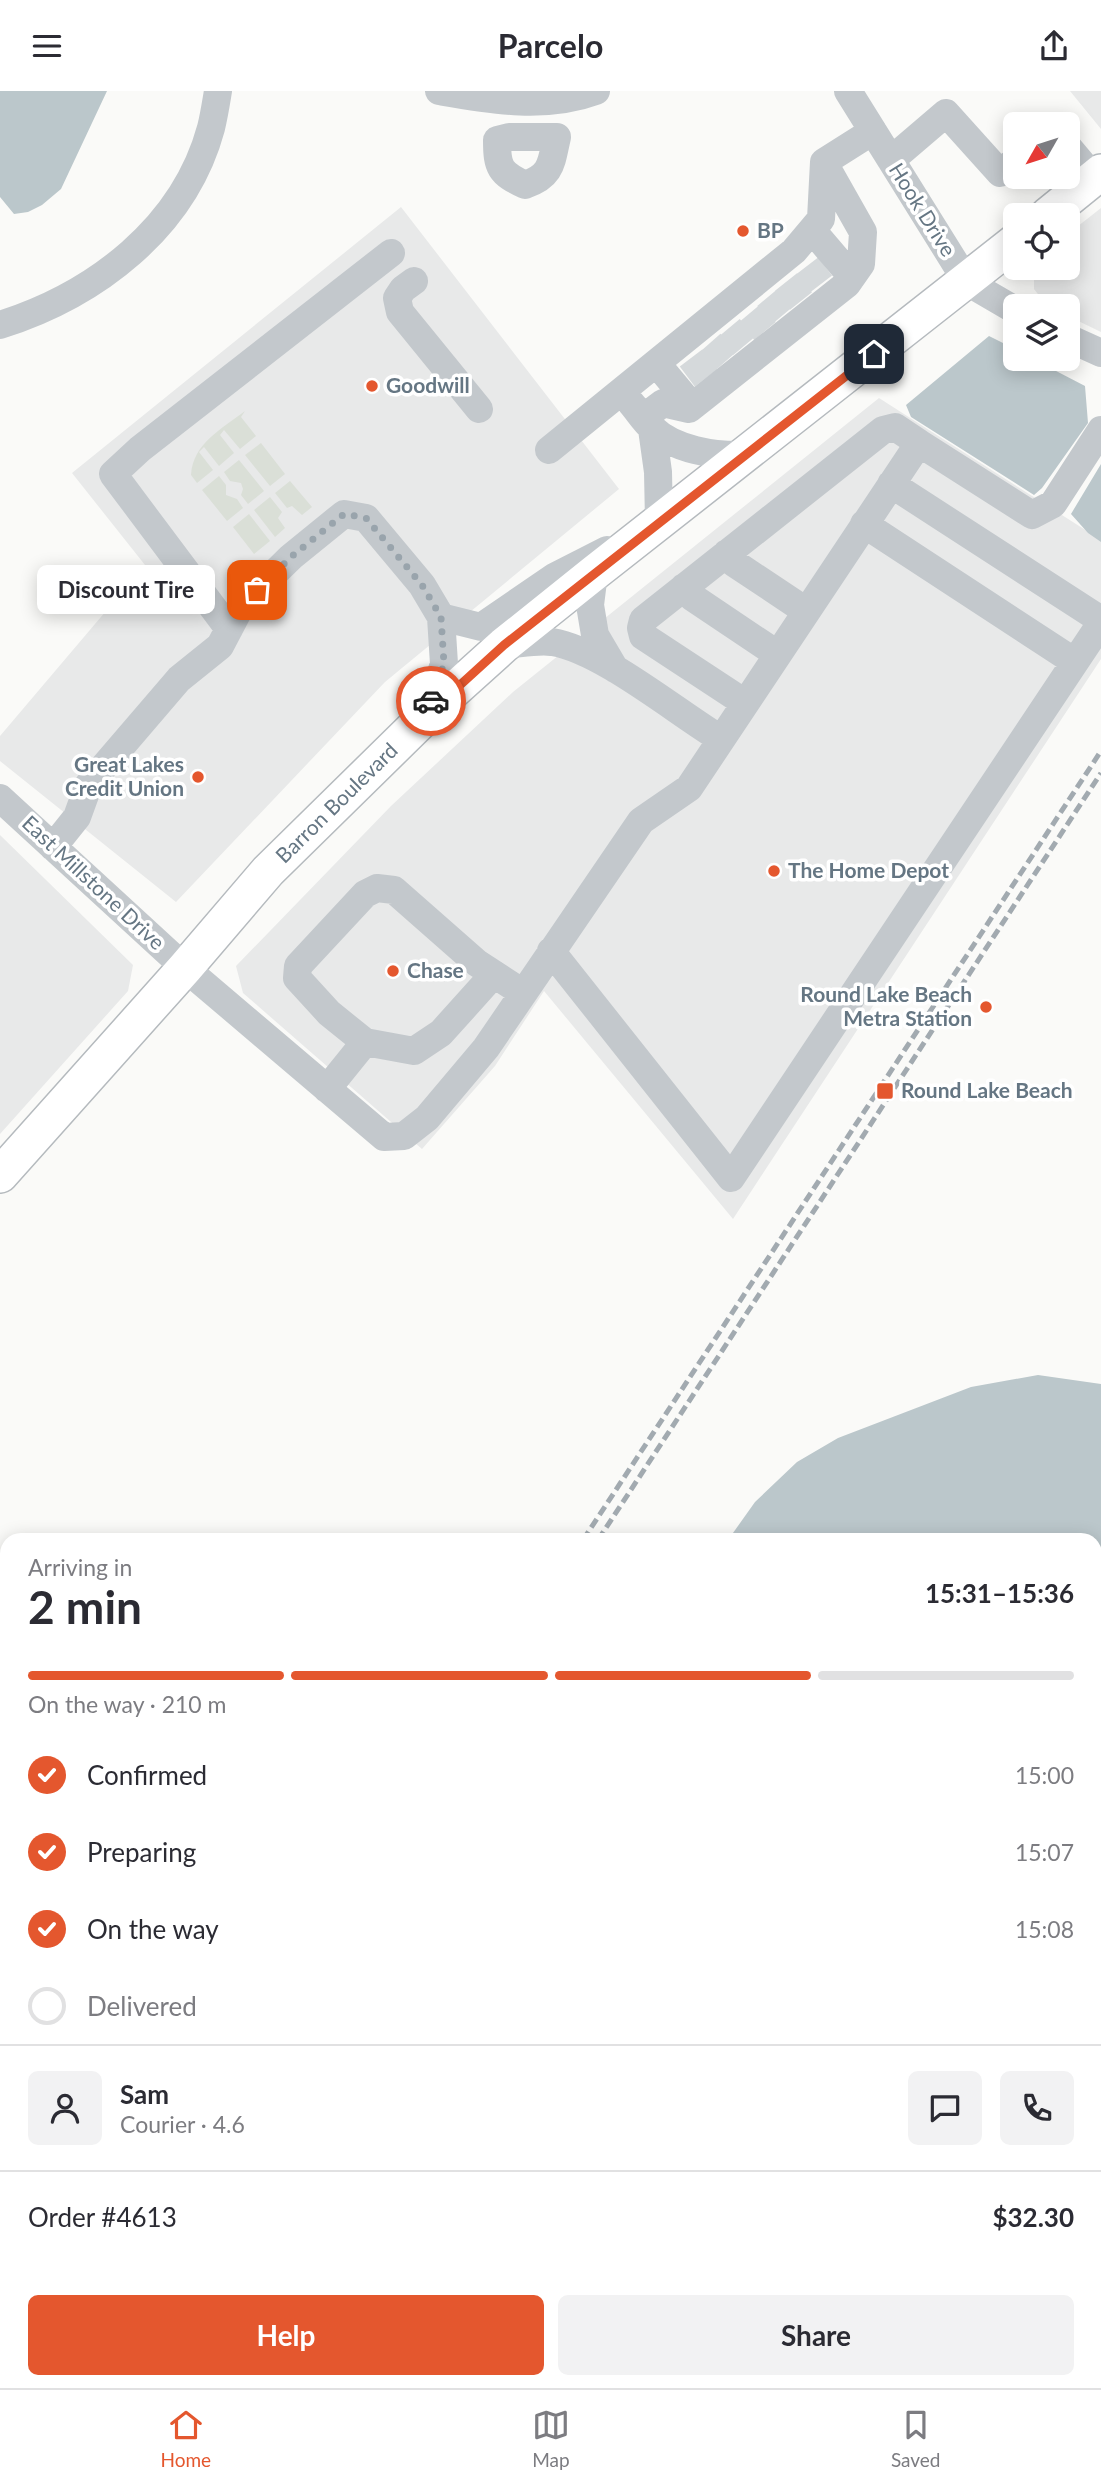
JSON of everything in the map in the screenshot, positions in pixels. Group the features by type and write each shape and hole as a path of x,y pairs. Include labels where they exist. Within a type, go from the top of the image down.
{"main road":[{"path":"1063,203 1097,175"},
{"name":"Barron Boulevard","path":"0,1175 186,968 268,871 426,716 504,645 1003,252"}],"street":[{"path":"0,325 64,300 106,274 148,239 178,200 195,168 211,129 218,91"},
{"path":"439,91 485,99 529,102 566,99 596,91"},
{"name":"Hook Drive","path":"848,91 967,282 1003,303"},
{"path":"529,102 530,137"},
{"path":"891,160 946,113 1000,173 1003,171"},
{"path":"824,162 873,131"},
{"path":"1080,159 1097,175"},
{"path":"441,617 481,627 554,577 656,524 658,473 648,423 663,403 689,408 692,406 756,321 821,219 824,162"},
{"path":"549,450 657,364 847,284 861,264 863,232 824,162"},
{"path":"812,230 852,277"},
{"path":"229,629 113,474 148,443 391,253"},
{"path":"409,285 397,298 400,312 482,407"},
{"path":"1080,343 1101,353"},
{"path":"657,364 692,406"},
{"path":"622,393 648,423 674,443 726,456 744,455"},
{"path":"745,703 643,636 643,620 883,430 895,427 1032,515 1053,504 1101,430"},
{"path":"494,974 442,1034 414,1051 365,1042 330,1013 296,978 298,966 365,894 377,888 394,890 477,963 494,974 523,993 641,821 689,788 919,443"},
{"path":"551,951 731,1178 1101,622 891,484"},
{"path":"53,847 77,817 89,784 103,765 179,679 220,646 240,606 291,557 344,514 366,518 422,585 441,617 444,664 426,716"},
{"path":"864,524 1075,662"},
{"path":"727,553 734,563 806,611"},
{"path":"594,573 590,605 595,635 615,669"},
{"path":"684,587 692,597 777,654"},
{"path":"504,645 551,642 572,648 615,669 721,739"},
{"name":"East Millstone Drive","path":"0,798 186,968 384,1137 404,1136 427,1118 486,1048 523,993"},
{"path":"327,1089 365,1042"}],"shaded area":[{"path":"0,91 107,91 61,189 42,205 28,212 14,214 0,197"},
{"path":"1070,91 1101,91 1101,129"},
{"path":"401,207 619,489 385,682 176,902 0,761 0,736 145,565 72,473"},
{"path":"1101,208 1101,332 1080,322 1080,294 1038,294 1034,289 1034,280 1080,280 1080,225"},
{"path":"989,336 1003,343 1003,371 1056,371 1085,386 1088,423 1042,488 1034,495 911,417 906,405"},
{"path":"879,398 1101,540 1101,659 733,1219 544,991 495,1066 422,1149 243,993 236,966 391,806 513,692"},
{"path":"245,411 241,417 256,436 240,449 224,430 220,435 234,453 219,466 204,447 199,452 213,470 197,483 191,475 197,454 203,445"},
{"path":"261,443 285,474 270,486 245,455"},
{"path":"239,460 264,491 248,504 241,495 241,483 230,481 224,472"},
{"path":"1101,464 1101,542 1088,533 1071,514"},
{"path":"219,476 226,485 226,495 237,499 243,508 227,521 202,490"},
{"path":"290,481 312,507 302,515 292,506 287,508 275,493"},
{"path":"270,497 282,512 278,518 285,528 275,537 254,510"},
{"path":"249,514 270,541 254,554 233,527"},
{"path":"0,835 133,965 128,991 0,1134"},
{"path":"1038,1375 1101,1384 1101,1533 733,1533 755,1502 797,1462 838,1438 971,1387"}],"tunnel":[{"path":"807,266 821,284"},
{"path":"786,282 801,301"},
{"path":"768,297 783,315"},
{"path":"750,313 765,331"},
{"path":"729,328 744,346"},
{"path":"710,343 726,361"},
{"path":"691,358 706,378"}],"railway":[{"path":"588,1533 1101,751"},
{"path":"603,1533 1101,773"}],"way so far":[{"path":"257,590 291,557 344,514 366,518 422,585 441,617 444,664 431,701"}],"place":[{"name":"BP","path":"743,231"},
{"name":"Goodwill","path":"372,386"},
{"name":"Discount Tire","path":"257,590"},
{"name":"Great Lakes Credit Union","path":"198,777"},
{"name":"The Home Depot","path":"774,871"},
{"name":"Chase","path":"393,971"},
{"name":"Round Lake Beach Metra Station","path":"986,1007"},
{"name":"Round Lake Beach","path":"885,1091"}],"route":[{"path":"431,701 426,716 504,645 874,354"}]}
